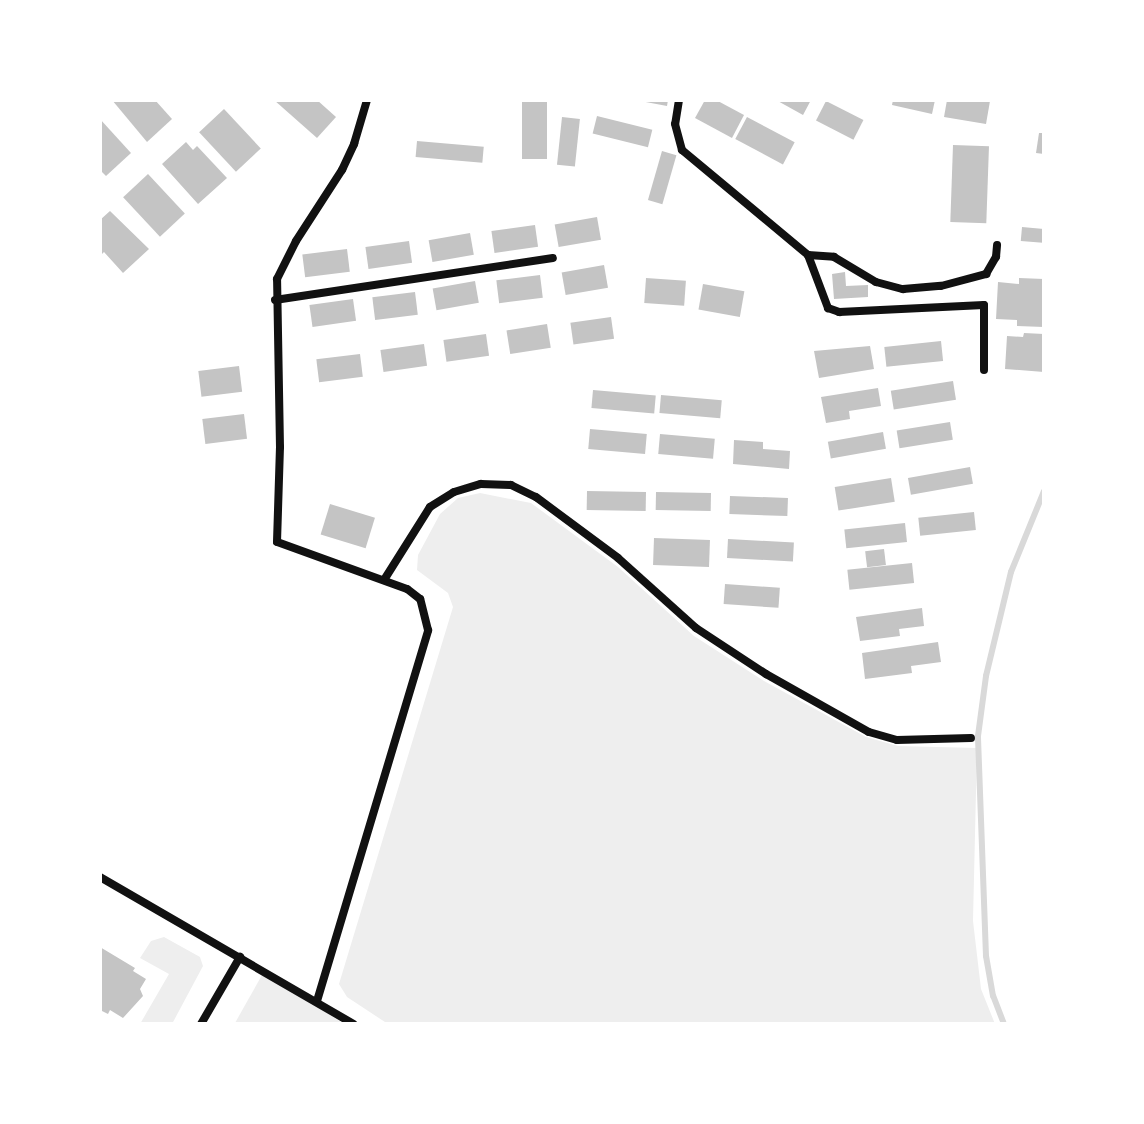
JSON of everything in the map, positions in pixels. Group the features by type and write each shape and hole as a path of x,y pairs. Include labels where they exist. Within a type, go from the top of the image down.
{"street":[{"path":"317,1001 428,630 420,599 407,589 277,542 280,447 277,279 286,259 342,170 354,144 367,100"},
{"path":"679,100 675,124 682,150 808,255 828,308 839,312 984,305 984,370"},
{"path":"808,255 834,257 876,282 903,289 941,286 986,274 996,257 997,245"},
{"path":"275,300 553,258"},
{"path":"384,580 430,507 454,492 481,484 511,485 536,497 618,558 696,628 766,674 869,732 897,740 971,738"},
{"path":"100,877 354,1024"},
{"path":"201,1024 240,957"}],"shaded area":[{"path":"480,493 531,503 618,567 694,636 764,681 866,737 898,746 977,748 973,921 981,989 995,1024 388,1024 347,997 339,984 453,607 448,593 417,570 418,555 440,514 458,498"},
{"path":"164,937 200,957 203,966 172,1024 140,1024 169,974 140,958 151,941"},
{"path":"262,975 316,1006 344,1024 235,1023"}],"building":[{"path":"112,100 155,100 172,119 147,142"},
{"path":"274,100 317,100 336,117 317,138"},
{"path":"522,100 547,100 547,159 522,159"},
{"path":"635,100 668,100 667,106"},
{"path":"705,100 716,100 744,115 732,138 695,118"},
{"path":"776,100 811,100 803,115"},
{"path":"893,100 935,100 932,114 892,105"},
{"path":"947,100 990,101 986,124 944,117"},
{"path":"826,101 863,120 853,140 816,121"},
{"path":"224,109 261,148 236,172 199,132"},
{"path":"597,116 652,130 648,147 593,133"},
{"path":"562,117 580,119 575,167 557,165"},
{"path":"747,117 795,142 783,164 735,139"},
{"path":"100,119 131,153 106,176 100,170"},
{"path":"1039,133 1044,133 1044,154 1036,153"},
{"path":"417,141 484,147 482,163 416,157"},
{"path":"186,142 193,150 197,146 227,178 198,204 162,164"},
{"path":"953,145 989,146 986,223 950,222"},
{"path":"662,151 676,155 662,204 648,200"},
{"path":"148,174 185,213 160,237 123,197"},
{"path":"110,211 149,249 123,273 104,252 100,256 100,220"},
{"path":"597,217 601,240 559,247 555,224"},
{"path":"535,225 538,247 494,253 491,231"},
{"path":"1022,227 1044,229 1043,243 1021,241"},
{"path":"470,233 474,255 432,262 429,240"},
{"path":"409,241 412,263 368,269 365,247"},
{"path":"347,249 350,272 305,277 302,254"},
{"path":"604,265 608,288 566,295 562,272"},
{"path":"845,272 846,286 868,285 868,297 834,299 832,274"},
{"path":"540,275 543,298 499,303 496,280"},
{"path":"646,278 686,281 684,306 644,303"},
{"path":"1019,278 1044,279 1044,327 1017,326 1017,320 996,319 998,282 1019,284"},
{"path":"475,281 479,303 436,310 433,288"},
{"path":"703,284 744,291 740,317 698,310"},
{"path":"415,292 418,315 375,320 372,297"},
{"path":"353,299 356,321 312,327 309,305"},
{"path":"611,317 614,339 573,344 570,323"},
{"path":"547,324 551,348 510,354 507,330"},
{"path":"1024,333 1044,334 1044,372 1005,369 1007,336 1023,337"},
{"path":"486,334 489,356 446,362 443,340"},
{"path":"941,341 943,361 886,367 884,347"},
{"path":"424,344 427,366 383,372 380,350"},
{"path":"870,346 874,369 819,378 814,351"},
{"path":"360,354 363,377 319,382 316,359"},
{"path":"239,366 242,392 201,397 198,371"},
{"path":"953,381 956,400 894,410 891,391"},
{"path":"878,388 881,406 849,411 850,419 826,423 821,397"},
{"path":"593,390 656,395 654,413 591,408"},
{"path":"661,395 722,400 720,418 659,413"},
{"path":"244,414 247,439 205,444 202,419"},
{"path":"950,422 953,440 899,448 897,430"},
{"path":"590,429 647,434 645,454 588,449"},
{"path":"883,432 886,449 831,458 828,442"},
{"path":"660,434 715,439 713,459 658,454"},
{"path":"734,440 763,442 763,449 790,451 789,469 733,464"},
{"path":"970,467 973,484 911,495 908,478"},
{"path":"891,478 895,502 838,511 835,487"},
{"path":"587,491 646,492 646,511 587,510"},
{"path":"656,492 711,493 711,511 656,510"},
{"path":"730,496 788,498 787,516 729,514"},
{"path":"330,504 375,518 366,548 321,535"},
{"path":"974,512 976,530 920,536 918,518"},
{"path":"905,523 907,542 846,548 844,529"},
{"path":"654,538 710,540 709,567 653,565"},
{"path":"728,539 794,542 793,561 727,558"},
{"path":"884,549 886,565 867,567 865,551"},
{"path":"912,563 914,583 849,590 847,570"},
{"path":"725,584 780,588 778,608 724,604"},
{"path":"922,608 924,626 899,629 900,636 860,641 856,617"},
{"path":"938,642 941,662 911,666 912,673 865,679 862,653"},
{"path":"100,947 135,968 133,971 146,979 140,989 143,996 123,1018 110,1010 108,1014 100,1010"}],"waterway":[{"path":"1004,1024 993,996 986,956 978,736 986,676 1011,572 1044,491"}]}
